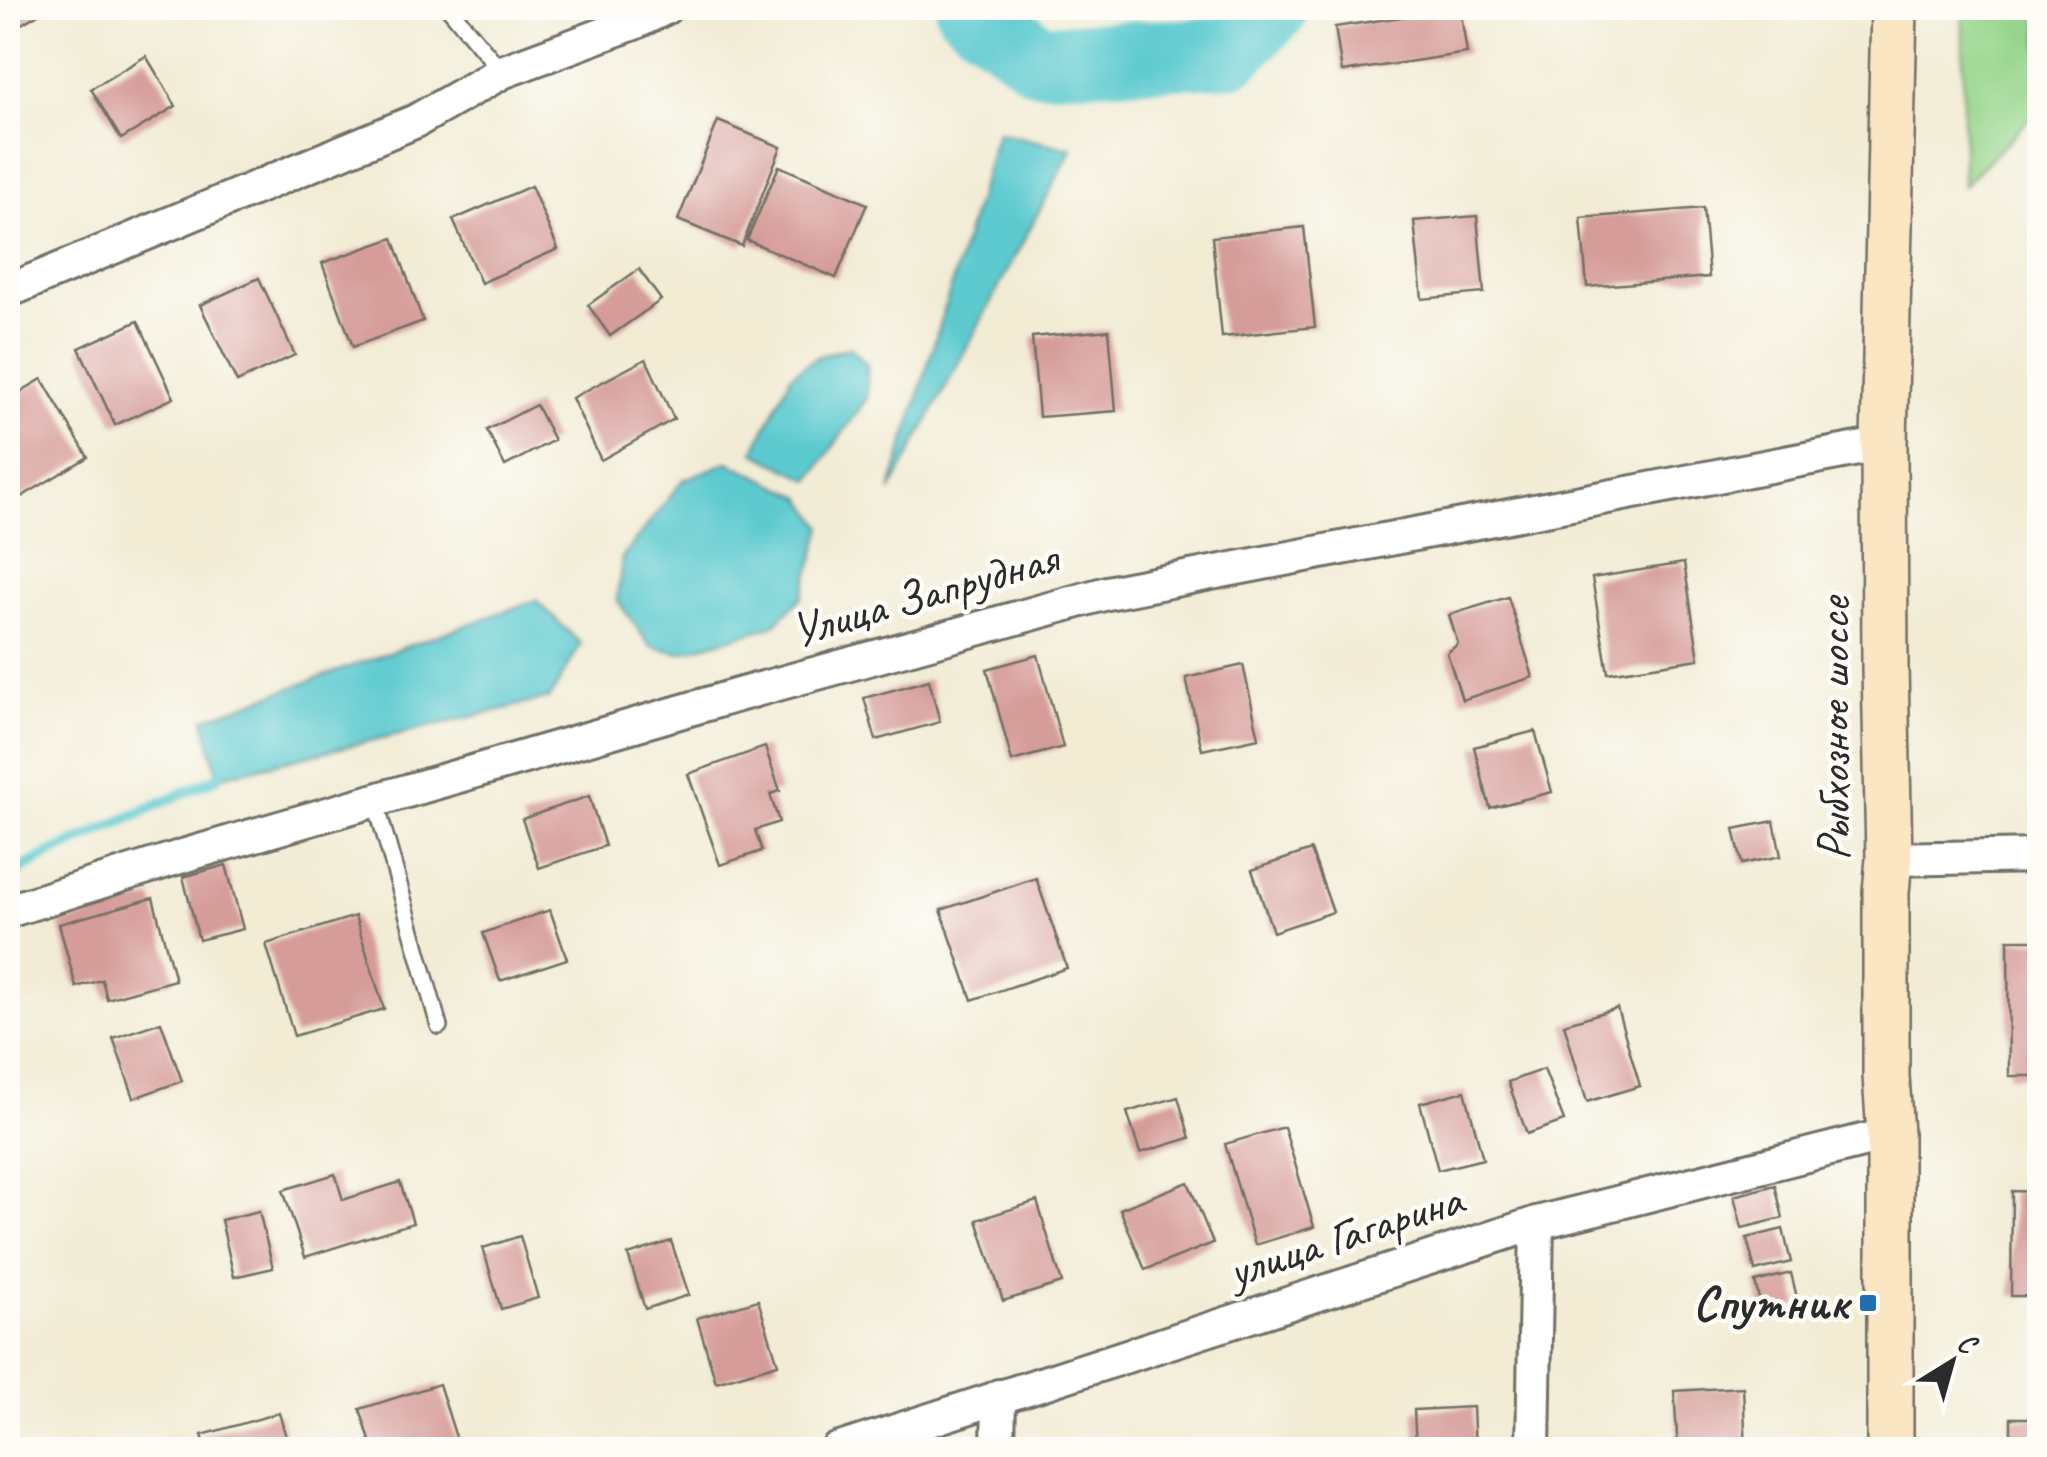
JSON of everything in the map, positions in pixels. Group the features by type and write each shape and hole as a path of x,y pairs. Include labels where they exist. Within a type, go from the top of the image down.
{"street":[{"path":"8,292 416,121 502,72 665,8"},
{"name":"Рыбхозное шоссе","path":"1890,1450 1884,444 1894,8"},
{"name":"Улица Запрудная","path":"8,911 186,854 1108,593 1884,444"},
{"path":"1889,859 2040,856"},
{"name":"улица Гагарина","path":"837,1450 1537,1223 1890,1134"},
{"path":"1533,1450 1537,1223"},
{"path":"998,1450 999,1396"}],"lane":[{"path":"450,8 502,72"},
{"path":"375,800 439,1026"}],"green space":[{"path":"1963,8 2039,8 2040,108 1963,186"}],"water":[{"path":"997,132 1072,149 890,492"},
{"path":"850,347 867,365 867,398 810,480 754,452 792,374 817,357"},
{"path":"728,462 802,497 823,527 802,597 773,626 679,653 650,646 617,600 622,558 683,480"},
{"path":"536,600 581,644 550,698 218,777 204,719"}],"building":[{"path":"8,8 34,8 38,14 8,32"},
{"path":"1460,8 1467,53 1342,72 1335,27"},
{"path":"146,56 176,106 121,139 91,89"},
{"path":"718,121 781,147 742,246 678,220"},
{"path":"779,166 867,204 836,278 747,240"},
{"path":"531,186 558,249 481,283 453,220"},
{"path":"1703,208 1709,277 1587,287 1581,218"},
{"path":"1477,216 1484,293 1422,299 1414,221"},
{"path":"1304,227 1315,327 1222,337 1212,237"},
{"path":"393,238 423,321 353,347 322,263"},
{"path":"639,269 661,300 610,336 588,305"},
{"path":"259,278 295,355 237,382 200,305"},
{"path":"138,321 174,398 115,425 79,348"},
{"path":"1109,330 1116,411 1039,417 1032,337"},
{"path":"646,359 674,419 601,460 572,398"},
{"path":"42,379 88,457 16,500 8,485 8,399"},
{"path":"536,405 554,440 505,466 487,430"},
{"path":"1684,563 1699,659 1608,673 1592,578"},
{"path":"1508,597 1533,677 1462,700 1447,653 1458,644 1449,615"},
{"path":"1038,655 1063,747 1012,761 987,669"},
{"path":"1243,665 1259,738 1202,750 1186,678"},
{"path":"929,680 940,722 876,740 864,698"},
{"path":"1535,731 1552,792 1490,808 1474,747"},
{"path":"2034,733 2040,733 2040,807 2034,807"},
{"path":"765,747 780,791 770,794 779,822 755,830 762,851 720,865 688,774"},
{"path":"589,796 605,846 539,868 522,819"},
{"path":"1774,821 1781,856 1742,864 1734,829"},
{"path":"1311,850 1333,912 1273,932 1252,870"},
{"path":"226,865 243,929 199,940 183,877"},
{"path":"1036,878 1067,968 972,1000 941,910"},
{"path":"153,898 175,980 107,999 102,980 76,987 59,924"},
{"path":"550,910 567,959 500,981 483,933"},
{"path":"355,916 384,1009 294,1036 266,944"},
{"path":"2008,940 2040,940 2040,1076 2009,1076"},
{"path":"1617,1008 1640,1086 1587,1102 1564,1024"},
{"path":"161,1022 182,1081 134,1098 113,1038"},
{"path":"1544,1069 1564,1121 1527,1134 1508,1082"},
{"path":"1465,1091 1483,1159 1438,1170 1420,1103"},
{"path":"1178,1097 1190,1138 1140,1153 1127,1112"},
{"path":"1284,1127 1314,1227 1255,1245 1225,1144"},
{"path":"335,1174 343,1200 400,1182 413,1223 305,1257 283,1190"},
{"path":"1188,1182 1213,1243 1145,1270 1120,1209"},
{"path":"1775,1185 1783,1218 1742,1228 1734,1196"},
{"path":"2012,1191 2040,1192 2040,1296 2011,1296"},
{"path":"1037,1201 1062,1283 1003,1301 977,1220"},
{"path":"259,1211 273,1268 234,1277 221,1220"},
{"path":"1783,1229 1791,1262 1755,1271 1747,1238"},
{"path":"520,1236 538,1298 501,1309 483,1248"},
{"path":"671,1241 689,1295 645,1309 628,1255"},
{"path":"1791,1273 1799,1306 1763,1315 1755,1282"},
{"path":"758,1300 778,1364 716,1382 697,1318"},
{"path":"439,1384 460,1450 373,1450 360,1409"},
{"path":"1743,1387 1746,1450 1678,1450 1674,1391"},
{"path":"1473,1407 1475,1450 1416,1450 1414,1410"},
{"path":"279,1413 290,1450 207,1450 202,1435"},
{"path":"2011,1418 2040,1418 2040,1450 2011,1450"}],"waterway":[{"path":"970,8 1039,59 1230,52 1274,8"},
{"path":"8,876 218,777"}],"place":[{"name":"Спутник","path":"1868,1303"}]}
